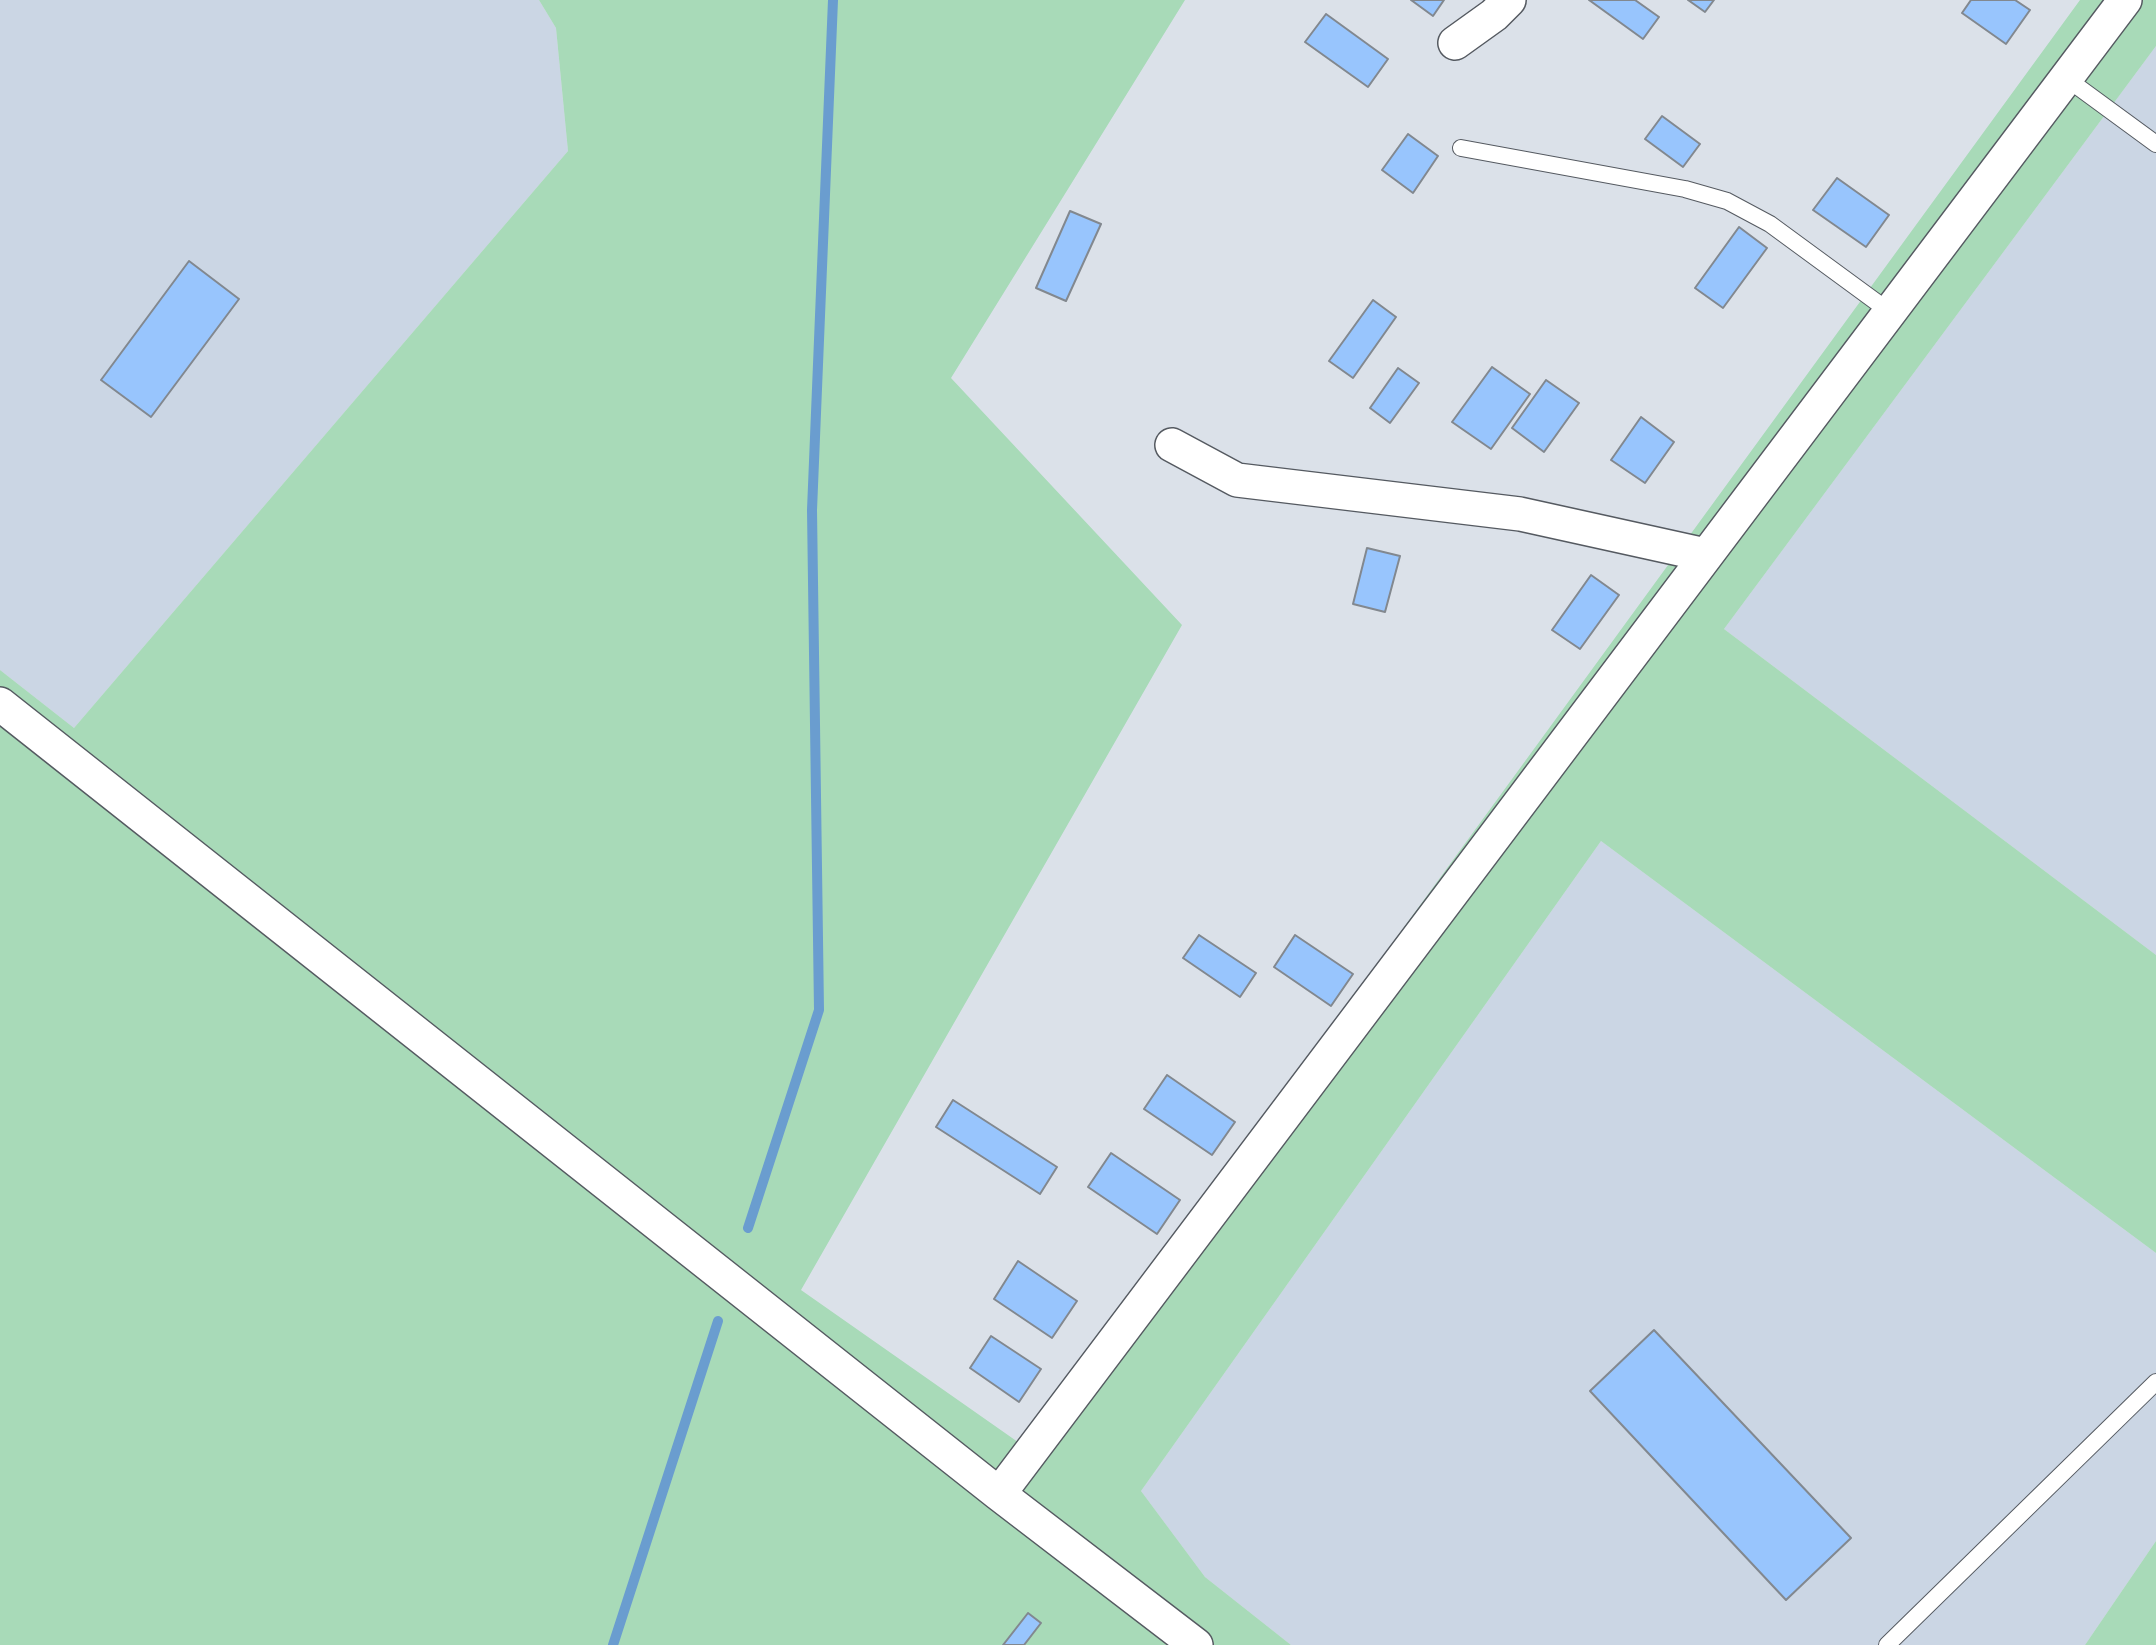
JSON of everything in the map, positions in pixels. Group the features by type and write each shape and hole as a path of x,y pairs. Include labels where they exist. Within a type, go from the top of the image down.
{"street":[{"path":"1455,43 1494,15 1509,0"},
{"path":"999,1494 2124,0"},
{"path":"1172,446 1237,480 1520,514 1706,555"},
{"path":"0,704 999,1494 1196,1645"}],"lane":[{"path":"2066,78 2156,144"},
{"path":"1461,148 1685,189 1727,201 1770,224 1890,312"},
{"path":"1887,1645 2156,1382"}],"shaded area":[{"path":"0,0 539,0 556,28 568,151 74,728 0,670"},
{"path":"2156,46 2156,955 1724,629"},
{"path":"1601,841 2156,1253 2156,1541 2085,1645 1291,1645 1205,1577 1141,1491"}],"green space":[{"path":"539,0 1185,0 951,378 1182,625 801,1290 1025,1447 2080,0 2156,0 2156,46 1724,629 2156,955 2156,1253 1601,841 1141,1491 1205,1577 1291,1645 0,1645 0,670 74,728 568,151 556,28"},
{"path":"2156,1541 2156,1645 2085,1645"}],"building":[{"path":"1411,0 1444,0 1433,16"},
{"path":"1589,0 1635,0 1659,17 1643,39"},
{"path":"1688,0 1714,0 1705,12"},
{"path":"1971,0 2015,0 2030,10 2006,44 1962,13"},
{"path":"1326,14 1388,59 1368,87 1305,42"},
{"path":"1662,116 1700,144 1683,167 1645,139"},
{"path":"1408,134 1438,156 1413,193 1382,170"},
{"path":"1837,178 1889,215 1866,247 1813,210"},
{"path":"1070,211 1101,224 1066,301 1036,288"},
{"path":"1739,227 1767,248 1723,308 1695,288"},
{"path":"189,261 239,299 151,417 101,380"},
{"path":"1373,300 1396,317 1353,378 1329,361"},
{"path":"1492,367 1530,394 1491,449 1452,422"},
{"path":"1398,368 1419,383 1390,423 1370,408"},
{"path":"1546,380 1579,403 1544,452 1512,428"},
{"path":"1641,417 1674,442 1645,483 1611,460"},
{"path":"1367,548 1400,556 1385,612 1353,604"},
{"path":"1591,575 1619,595 1580,649 1552,630"},
{"path":"1199,935 1256,973 1240,997 1183,958"},
{"path":"1295,935 1353,974 1331,1006 1274,967"},
{"path":"1167,1075 1235,1122 1212,1155 1144,1109"},
{"path":"953,1100 1057,1167 1040,1194 936,1127"},
{"path":"1111,1153 1180,1200 1157,1234 1088,1187"},
{"path":"1018,1261 1077,1301 1052,1338 994,1299"},
{"path":"1654,1330 1851,1538 1786,1600 1590,1391"},
{"path":"991,1336 1041,1369 1019,1402 970,1368"},
{"path":"1028,1613 1041,1623 1024,1645 1003,1645"}],"waterway":[{"path":"748,1228 819,1010 812,510 833,0"},
{"path":"613,1645 718,1321"}]}
